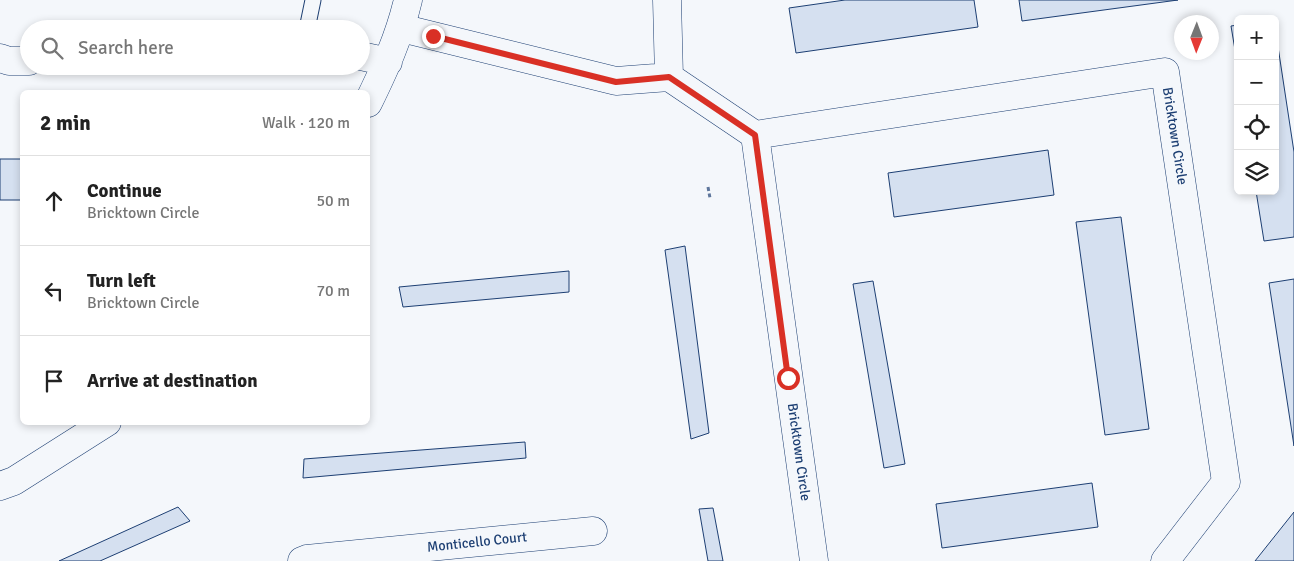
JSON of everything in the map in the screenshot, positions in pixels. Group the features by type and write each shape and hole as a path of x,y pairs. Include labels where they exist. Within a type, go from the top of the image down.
{"street":[{"path":"370,99 388,62 401,28 408,0"},
{"path":"667,0 669,77"},
{"path":"401,28 616,82 669,77 755,135"},
{"path":"0,58 9,61 20,61"},
{"path":"370,58 388,62"},
{"name":"Bricktown Circle","path":"814,561 755,135 1165,72 1226,482 1165,561"},
{"path":"0,486 14,481 102,425"},
{"name":"Monticello Court","path":"302,561 593,531"}],"lane":[{"path":"310,20 313,0"}],"path":[{"path":"708,187 710,198"}],"building":[{"path":"845,0 974,0 978,27 796,53 789,8"},
{"path":"1019,0 1178,0 1022,21"},
{"path":"1231,26 1234,26 1234,44"},
{"path":"1279,53 1294,152 1294,237 1264,241 1257,195 1279,195"},
{"path":"1048,150 1054,195 894,217 888,173"},
{"path":"0,159 20,159 20,200 0,200"},
{"path":"1121,217 1149,429 1105,435 1076,222"},
{"path":"685,246 709,433 691,439 665,250"},
{"path":"569,271 569,292 403,307 399,287"},
{"path":"1294,279 1294,446 1269,283"},
{"path":"873,281 905,464 884,468 853,284"},
{"path":"525,442 526,458 303,478 304,459"},
{"path":"1092,483 1098,527 942,548 936,504"},
{"path":"178,507 190,521 100,561 59,561"},
{"path":"713,508 723,561 708,561 699,509"},
{"path":"1294,512 1294,561 1255,561"}],"route":[{"path":"433,36 616,82 669,77 755,135 788,378"}]}
